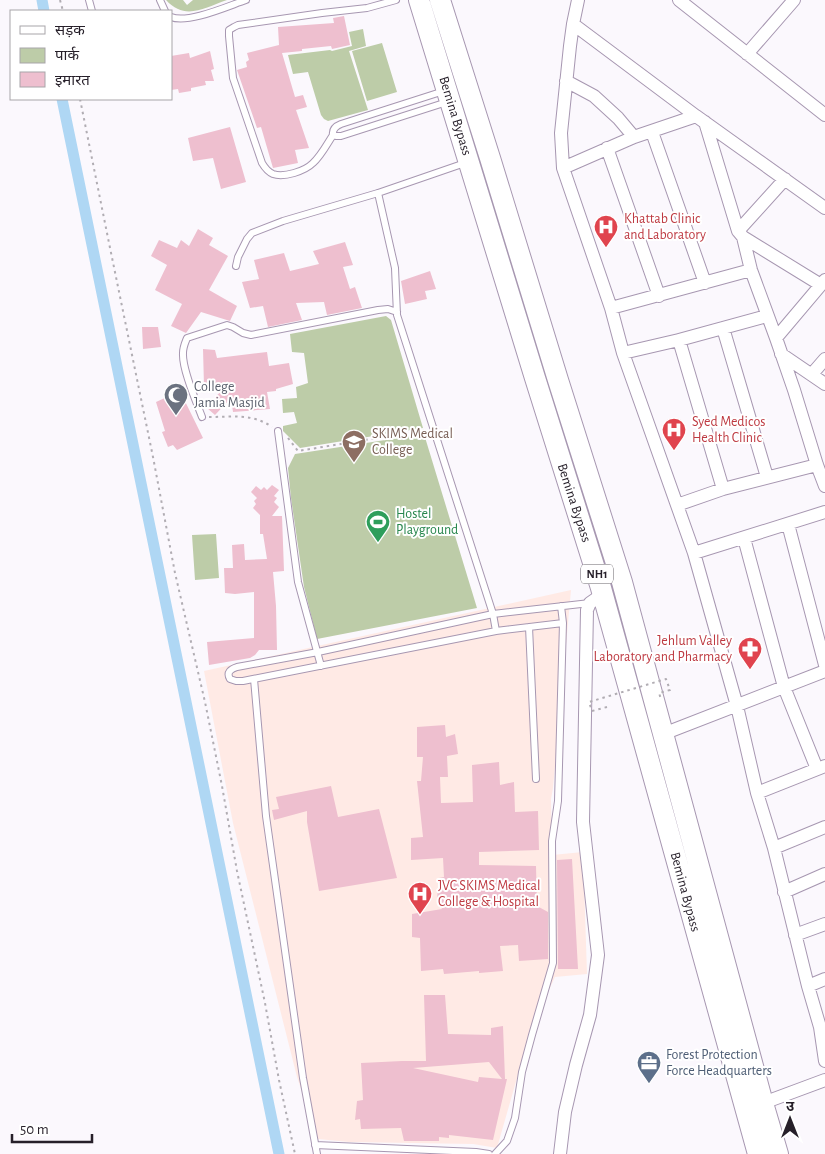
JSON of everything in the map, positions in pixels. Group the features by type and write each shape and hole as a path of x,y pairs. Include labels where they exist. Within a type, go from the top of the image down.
{"highway":[{"name":"Bemina Bypass","path":"419,0 535,378 758,1154"},
{"name":"Bemina Bypass","path":"440,0 622,582 778,1154"}],"street":[{"path":"578,0 573,24 561,132 563,168 611,308 623,353 694,553 737,706 757,793 774,848 808,986 822,1026 825,1061"},
{"path":"679,0 825,116"},
{"path":"747,54 794,0"},
{"path":"573,24 825,208"},
{"path":"566,81 594,96 618,118 634,137"},
{"path":"563,168 634,137 701,119"},
{"path":"701,119 825,484"},
{"path":"652,132 705,282"},
{"path":"608,148 659,296"},
{"path":"740,234 784,179"},
{"path":"740,234 823,283 776,338"},
{"path":"611,308 751,270"},
{"path":"623,353 767,316"},
{"path":"723,328 767,477"},
{"path":"679,340 723,489"},
{"path":"780,354 825,384"},
{"path":"812,374 825,358"},
{"path":"678,505 723,489 817,465"},
{"path":"694,553 825,512"},
{"path":"788,524 825,665"},
{"path":"744,538 784,687 821,768 757,793"},
{"path":"560,1154 565,1112 590,1016 598,955 583,822 587,610 597,599"},
{"path":"663,734 825,671"},
{"path":"774,848 825,827"},
{"path":"784,892 825,874"},
{"path":"795,936 825,924"},
{"path":"808,986 825,979"},
{"path":"763,1103 825,1080"}],"lane":[{"path":"172,18 194,18 246,0"},
{"path":"396,0 367,8 322,12 238,25 230,30 233,78 264,168 272,174 280,175 305,169 316,160 334,135 336,126 449,95"},
{"path":"334,135 341,136 449,95"},
{"path":"236,266 238,257 252,233 283,221 378,193 469,161"},
{"path":"378,193 395,268 397,312 493,614 496,632"},
{"path":"202,417 182,355 183,346 187,338 227,325 251,335 378,310 388,309 397,312"},
{"path":"278,431 298,582 321,666"},
{"path":"563,623 496,632 244,681 230,680 228,676 232,668 318,652 493,614 561,606 597,599"},
{"path":"495,1154 507,1141 514,1118 522,1072 553,963 552,841 558,801 563,623 561,606"},
{"path":"529,627 536,779"},
{"path":"254,679 266,816 303,1078 317,1154"},
{"path":"315,1145 466,1151 489,1154"}],"path":[{"path":"80,100 175,573 222,786 237,871 295,1154"},
{"path":"202,417 222,416 258,419 288,437 298,450 434,429"},
{"path":"607,706 592,711 589,702 666,679 670,690 659,693 661,700"}],"shaded area":[{"name":"JVC SKIMS Medical College & Hospital","path":"571,590 551,799 552,855 583,852 587,974 555,977 531,1029 497,1148 473,1144 349,1142 318,1139 297,1077 233,823 204,671"}],"green space":[{"path":"166,0 183,0 187,5 193,0 227,0 203,9 188,11 180,10"},
{"path":"363,29 366,46 349,51 368,110 328,121 321,115 308,72 293,74 288,55 332,51 352,46 349,32"},
{"path":"382,43 397,92 367,101 352,51"},
{"path":"386,316 391,320 423,428 300,448 283,431 283,426 297,423 294,412 283,413 282,399 297,398 296,387 308,383 304,353 292,352 290,334"},
{"name":"Hostel Playground","path":"424,434 477,608 317,639 304,587 291,498 288,468 295,454"},
{"path":"216,534 219,578 195,580 192,535"}],"building":[{"path":"344,16 350,45 332,49 331,46 282,53 295,97 303,95 307,107 296,110 309,148 295,150 298,163 273,168 261,127 257,128 237,70 247,67 246,62 249,60 247,53 279,45 278,27 334,23 333,18"},
{"path":"210,51 214,69 211,70 214,81 205,81 206,85 179,93 178,89 172,90 172,56 189,53 190,58"},
{"path":"230,127 246,182 221,189 213,158 193,161 188,138"},
{"path":"198,229 213,238 209,245 228,256 209,290 237,306 230,321 201,312 186,333 171,326 182,304 155,290 167,265 151,256 159,240 177,248 181,240 189,246"},
{"path":"345,242 353,265 343,267 350,289 355,287 362,308 327,315 324,302 296,303 302,320 268,327 263,306 250,308 242,282 259,279 254,260 284,253 290,271 319,264 313,251"},
{"path":"430,271 436,289 425,291 427,299 405,304 401,281"},
{"path":"142,327 158,327 161,347 143,349"},
{"path":"203,349 215,350 217,358 267,352 269,366 289,363 293,384 276,389 276,391 267,392 270,409 233,412 231,398 215,415 207,408 218,401 215,397 225,388 204,386"},
{"name":"College Jamia Masjid","path":"180,391 203,438 177,450 173,445 168,447 162,432 165,431 156,402"},
{"path":"272,485 279,490 274,496 277,498 274,502 279,507 272,516 282,516 284,571 273,572 277,650 259,650 250,658 209,665 207,642 254,638 254,592 225,593 224,568 233,568 232,545 244,544 245,560 267,559 263,534 260,534 260,515 253,508 256,504 254,501 257,498 251,492 256,486 261,490 264,487 267,490"},
{"path":"445,725 446,737 455,734 458,754 447,756 448,777 440,777 441,803 473,802 472,765 499,762 500,785 514,782 515,812 538,811 539,850 479,852 479,865 536,866 537,906 548,912 548,959 519,961 518,945 500,946 503,971 444,974 443,969 421,971 420,938 412,937 412,914 442,909 437,899 439,878 444,877 443,858 411,860 411,838 423,837 417,781 421,781 423,757 417,757 417,727"},
{"path":"331,786 338,817 379,809 397,878 319,891 307,822 307,811 274,820 272,810 279,809 276,797"},
{"path":"572,859 578,969 558,969 557,860"},
{"path":"424,995 445,995 448,1034 491,1035 491,1028 503,1026 505,1079 507,1079 493,1140 449,1135 449,1138 439,1137 439,1141 404,1141 401,1128 361,1129 360,1119 355,1120 357,1101 363,1100 361,1063 426,1061","holes":["489,1062 502,1079 479,1077 478,1082 413,1068"]}],"waterway":[{"path":"42,0 44,10"},
{"path":"62,100 279,1154"}],"place":[{"name":"Khattab Clinic and Laboratory","path":"606,248"},
{"name":"College Jamia Masjid","path":"176,416"},
{"name":"Syed Medicos Health Clinic","path":"674,451"},
{"name":"SKIMS Medical College","path":"354,463"},
{"name":"Hostel Playground","path":"378,543"},
{"name":"Jehlum Valley Laboratory and Pharmacy","path":"750,670"},
{"name":"JVC SKIMS Medical College & Hospital","path":"420,915"},
{"name":"Forest Protection Force Headquarters","path":"649,1084"}]}
